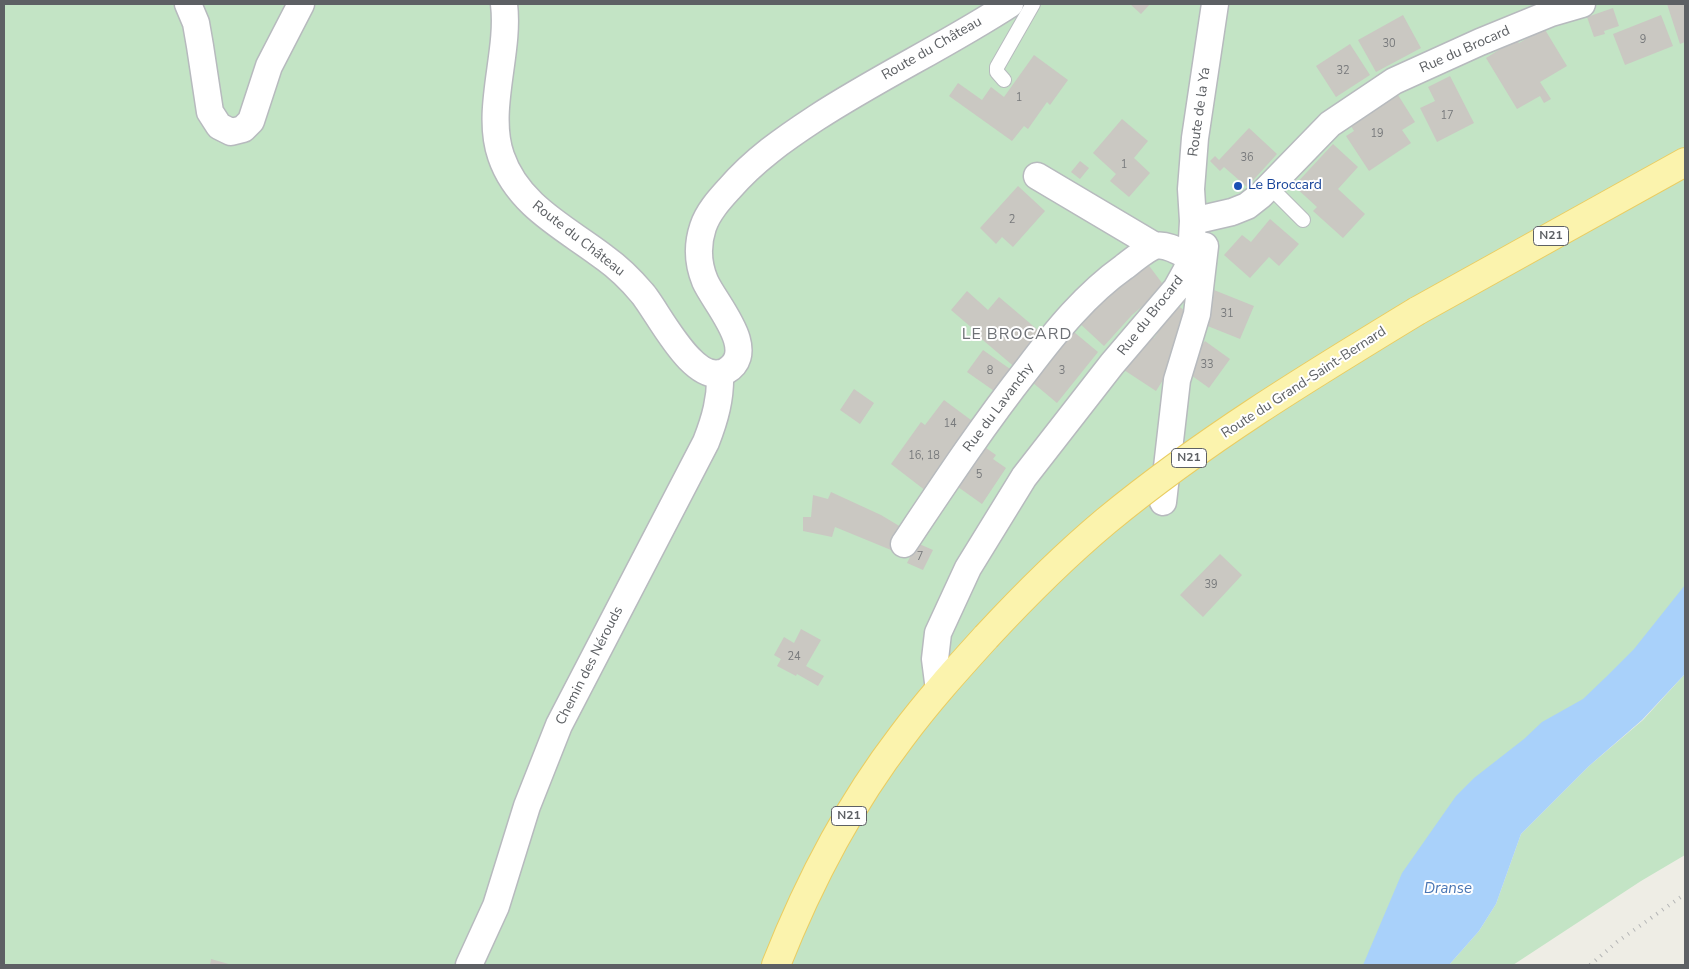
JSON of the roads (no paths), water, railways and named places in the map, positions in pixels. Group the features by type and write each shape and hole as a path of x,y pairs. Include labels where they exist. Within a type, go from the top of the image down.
{"main road":[{"name":"Route du Grand-Saint-Bernard","path":"776,965 804,899 825,856 886,759 939,690 986,637 1026,594 1107,521 1168,473 1296,384 1441,297 1685,162"}],"street":[{"path":"188,4 196,23 210,112 219,126 231,132 243,129 251,121 269,66 301,4"},
{"name":"Route du Château","path":"504,4 506,27 496,121 498,149 509,175 522,193 540,212 603,256 626,275 654,309 684,354 699,367 707,371 720,373 729,369 735,363 739,345 733,329 704,279 698,252 706,218 718,202 744,172 790,135 862,89 1010,4"},
{"name":"Route de la Ya","path":"1193,221 1191,190 1194,138 1215,4"},
{"name":"Rue du Brocard","path":"939,690 935,659 938,633 968,568 1024,477 1112,364 1176,289 1191,258 1193,221 1232,212 1247,206 1261,195 1330,124 1394,81 1550,8 1582,4"},
{"path":"1036,176 1155,246 1178,251 1191,258"},
{"path":"1163,502 1177,380 1196,314 1205,254 1206,234 1193,221"},
{"name":"Rue du Lavanchy","path":"904,544 968,447 1043,348 1100,286 1132,260 1155,246"},
{"name":"Chemin des Nérouds","path":"469,965 496,906 527,806 559,725 706,442 717,411 720,373"}],"lane":[{"path":"1004,80 997,72 998,68 1033,4"},
{"path":"1269,186 1303,220"}],"water":[{"name":"Dranse","path":"1685,585 1685,674 1642,720 1589,766 1521,834 1496,904 1479,931 1449,965 1363,965 1402,873 1456,796 1474,778 1524,739 1542,722 1583,699 1634,649"}],"railway":[{"path":"1590,965 1617,942 1685,894"}],"place":[{"name":"Le Broccard","path":"1238,186"}],"district":[{"name":"LE BROCARD","path":"1017,335"}]}
